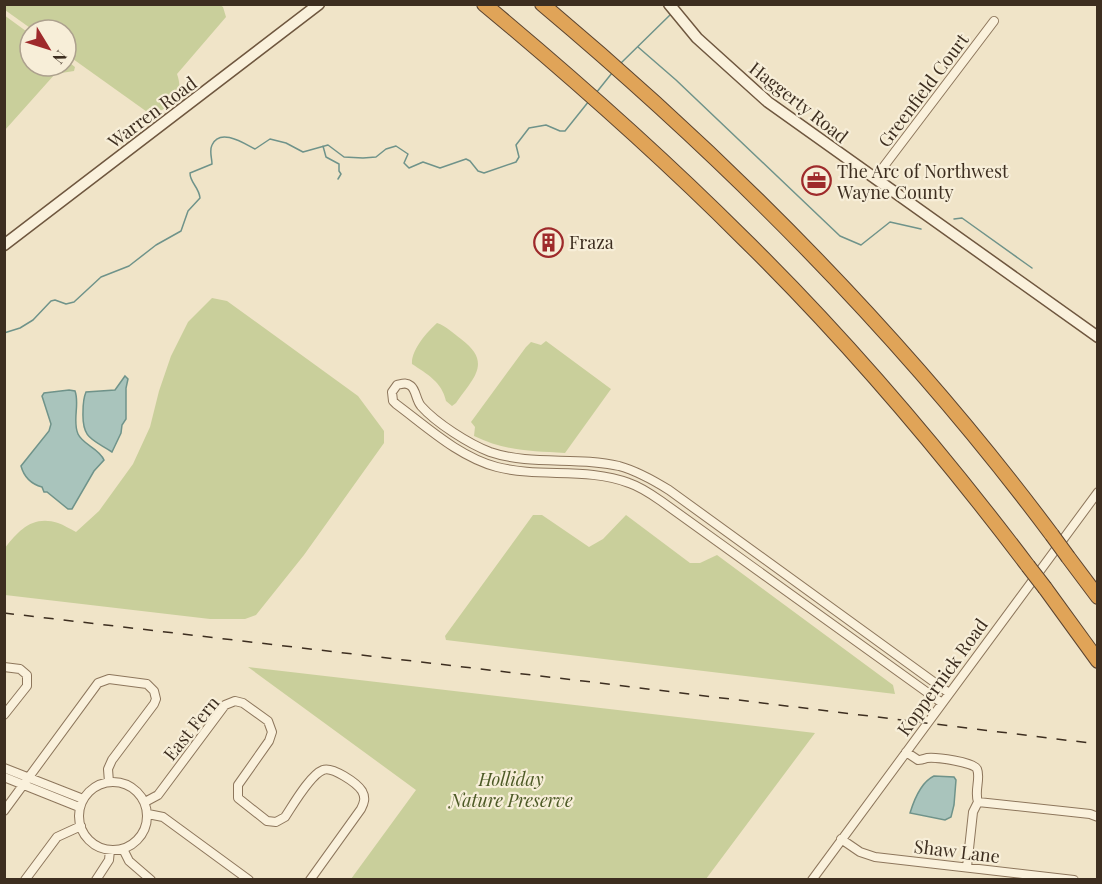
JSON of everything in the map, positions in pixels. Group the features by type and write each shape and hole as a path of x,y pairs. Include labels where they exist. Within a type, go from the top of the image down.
{"highway":[{"path":"484,4 592,97 744,238 816,314 901,408 963,483 1045,588 1098,662"},
{"path":"542,4 725,168 861,308 943,399 1052,535 1098,597"}],"main road":[{"name":"Warren Road","path":"4,245 319,4"},
{"name":"Haggerty Road","path":"672,8 713,53 768,102 1098,337"}],"street":[{"name":"Greenfield Court","path":"875,178 994,21"},
{"path":"942,704 669,506 633,484 591,474 519,471 490,465 464,453 420,422 393,401 392,392 397,385 406,383 410,385 418,401 428,412 469,442 504,456 593,463 631,470 656,482 950,693"},
{"path":"420,422 428,412"},
{"path":"591,474 593,463"},
{"name":"Koppernick Road","path":"812,879 1098,492"},
{"path":"669,506 676,496"},
{"path":"759,571 766,561"},
{"path":"823,617 830,607"},
{"path":"882,659 889,649"},
{"path":"4,667 20,669 27,675 27,686 4,715"},
{"path":"4,811 98,683 109,679 147,684 154,690 156,699 112,760 108,769 109,782"},
{"name":"East Fern","path":"145,802 158,795 223,707 231,702 243,703 268,721 272,732 269,741 238,785 236,794 241,802 267,821 279,821 285,817 318,773 327,769 335,771 358,787 364,797 361,809 310,879"},
{"path":"906,752 918,760 928,758 969,763 975,767 978,773 976,792 978,802 973,812 967,867"},
{"path":"4,768 29,777 81,803"},
{"path":"4,777 81,803"},
{"path":"109,782 118,782 129,785 145,802 148,814 142,835 133,844 123,849 110,850 92,842 85,835 81,826 81,803 91,789 109,782"},
{"path":"978,802 1090,814 1098,817"},
{"path":"148,814 163,817 249,879"},
{"path":"25,879 57,837 81,826"},
{"name":"Shaw Lane","path":"842,839 860,852 875,856 1074,879"},
{"path":"123,849 129,861 151,879"},
{"path":"96,879 110,860 110,850"}],"green space":[{"path":"5,4 220,5 226,17 177,74 179,89 175,100 165,109 150,114 78,63 78,18 18,19 5,10"},
{"path":"4,15 18,25 18,78 51,78 5,130"},
{"path":"212,298 227,301 358,396 384,431 384,443 304,555 256,615 245,619 210,619 5,595 5,548 16,535 27,526 41,521 58,523 76,532 99,511 133,464 150,427 171,356 188,322"},
{"path":"437,323 450,330 471,348 478,363 473,378 452,406 446,401 437,384 412,364 417,347"},
{"path":"546,341 611,389 565,453 507,447 474,436 475,427 471,422 526,347 531,342 541,345"},
{"path":"533,515 542,515 589,547 603,539 626,515 690,563 700,563 717,555 893,685 895,694 446,640 445,636"},
{"name":"Holliday Nature Preserve","path":"248,667 815,733 706,879 351,879 416,790"}],"water":[{"path":"125,376 128,379 126,419 112,452 86,433 83,421 84,400 86,392 115,390"},
{"path":"75,391 76,429 80,438 99,452 104,460 94,471 72,509 68,509 44,492 42,487 31,482 21,466 49,431 51,424 42,396 44,393"},
{"path":"934,776 954,777 956,780 951,817 945,820 910,813 922,787"}],"waterway":[{"path":"621,63 671,14"},
{"path":"638,47 676,80 840,236 861,245 890,222 921,229"},
{"path":"596,93 612,73"},
{"path":"4,333 20,328 33,320 51,301 66,304 74,302 101,277 129,266 156,245 181,231 188,211 200,198 190,173 212,164 211,147 221,137 233,138 255,149 270,139 286,143 303,152 328,145 344,157 363,158 376,157 386,149 396,146 408,154 404,163 409,168 423,162 440,168 466,159 478,171 484,173 516,162 519,157 516,145 529,128 546,125 565,131 589,101"},
{"path":"323,146 326,157 339,164 341,174 338,179"},
{"path":"954,219 962,218 1032,268"}],"railway":[{"path":"4,613 1098,744"}],"place":[{"name":"The Arc of Northwest Wayne County","path":"816,181"},
{"name":"Fraza","path":"548,242"}]}
